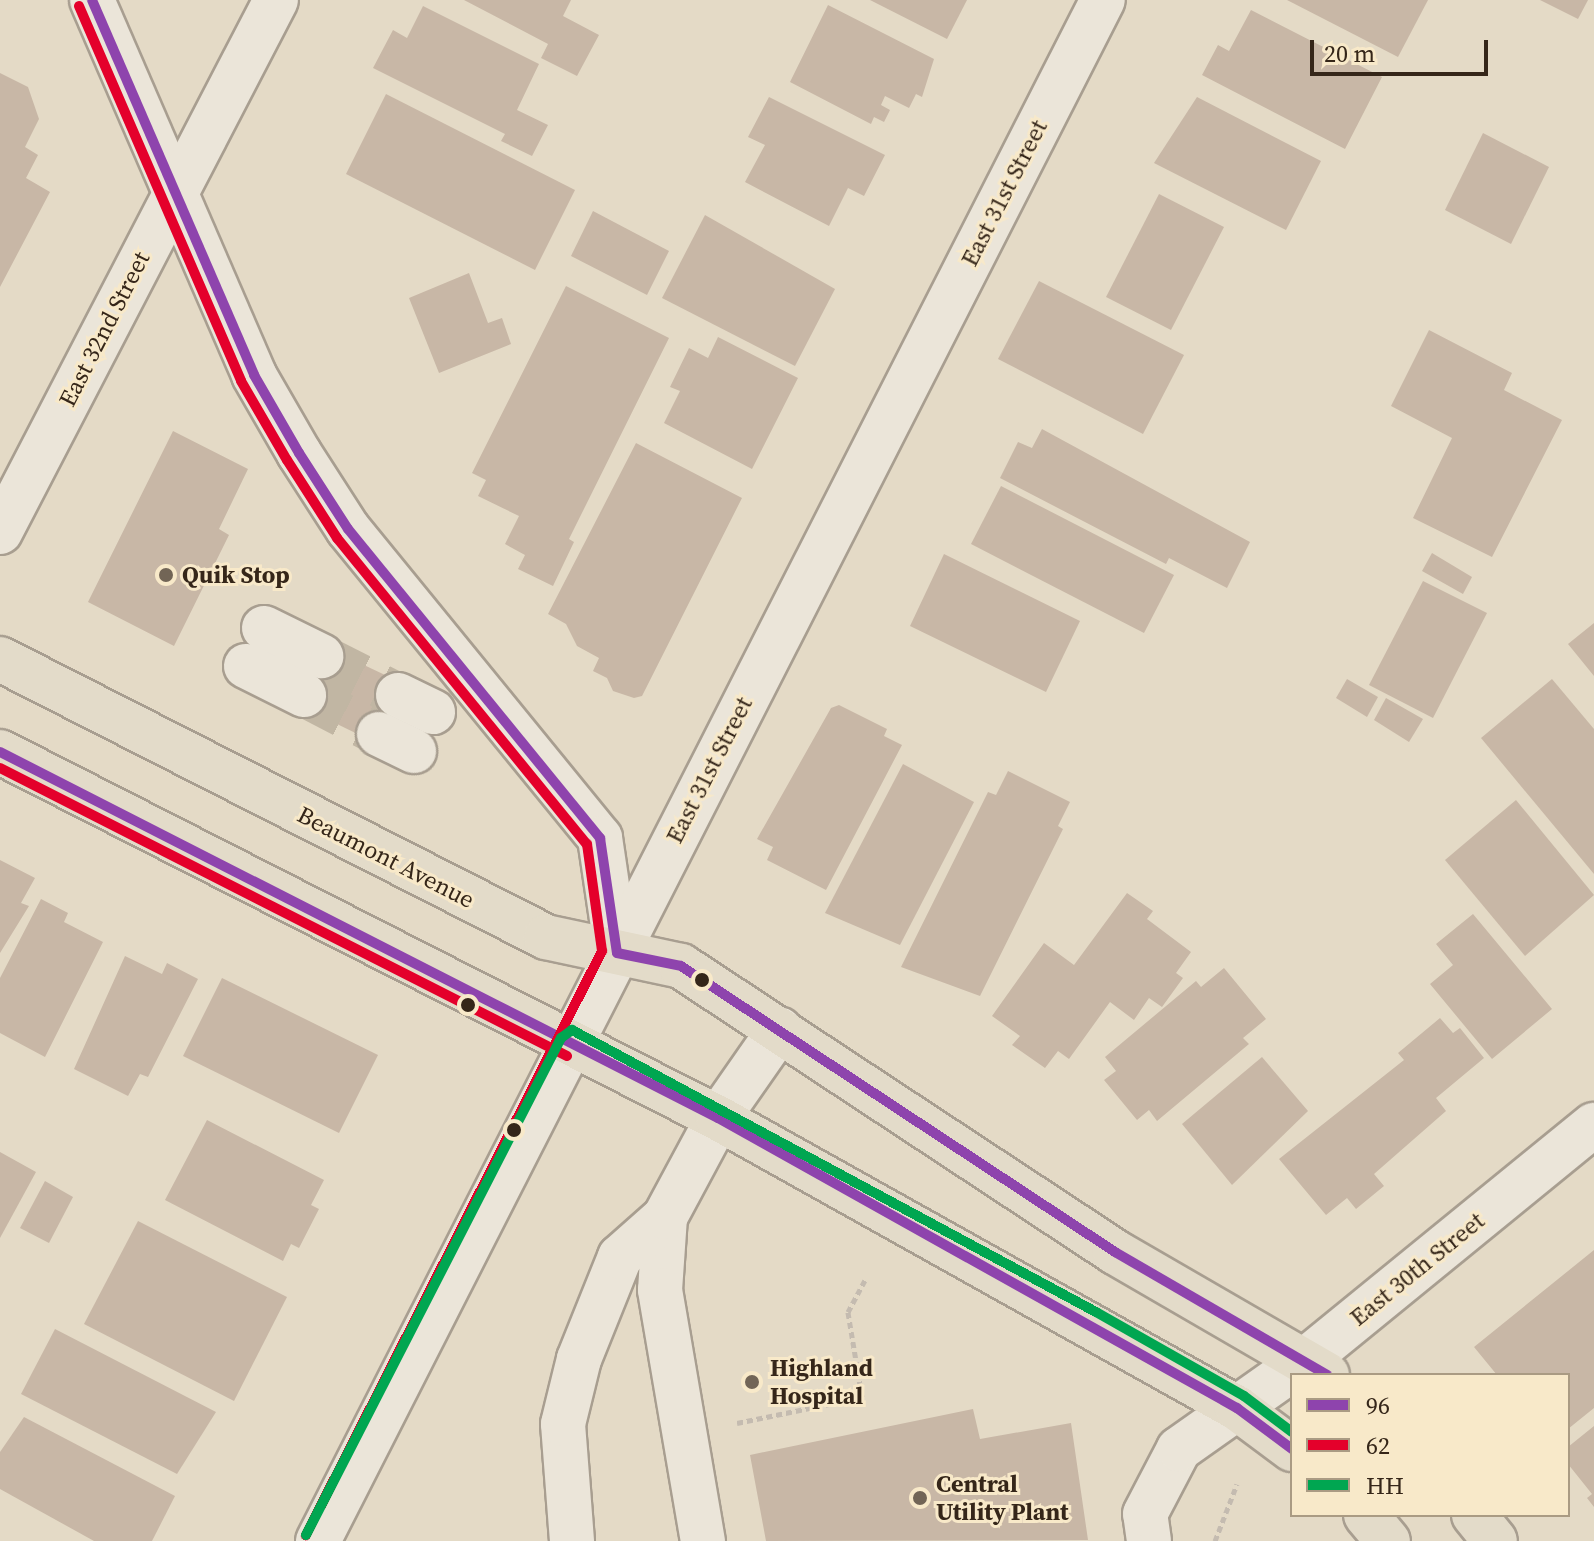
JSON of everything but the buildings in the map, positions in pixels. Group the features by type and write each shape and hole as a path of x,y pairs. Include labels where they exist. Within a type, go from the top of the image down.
{"main road":[{"name":"Beaumont Avenue","path":"0,659 546,937 681,966 1115,1252 1318,1367"},
{"path":"0,752 718,1118 1237,1408 1290,1448"},
{"path":"1368,1517 1388,1541"},
{"path":"1476,1517 1495,1541"}],"street":[{"path":"92,0 254,375 348,529 600,838 617,953"},
{"name":"East 32nd Street","path":"0,532 276,0"},
{"name":"East 31st Street","path":"318,1541 1103,0"},
{"path":"255,647 312,676"},
{"path":"572,1541 563,1424 579,1359 620,1257 665,1217 718,1118 780,1029"},
{"name":"East 30th Street","path":"1318,1367 1594,1125"},
{"path":"665,1217 660,1290 703,1541"},
{"name":"East 30th Street","path":"1149,1541 1145,1514 1179,1449 1237,1408 1290,1381"}],"path":[{"path":"738,1423 862,1397 848,1312 865,1280"},
{"path":"1215,1541 1237,1484"}],"tunnel":[{"path":"321,656 398,695"},
{"path":"304,695 379,734"}],"transit line":[{"name":"96","path":"92,0 254,375 299,453 348,529 600,838 617,953 681,966 1115,1252 1324,1373"},
{"name":"62","path":"79,6 241,381 287,460 337,538 587,844 602,951 306,1535"},
{"name":"96","path":"0,752 718,1118 1237,1408 1290,1448"},
{"name":"62","path":"0,768 567,1056"},
{"name":"HH","path":"306,1535 561,1038 572,1030 1096,1312 1244,1396 1290,1430"}],"place":[{"name":"Quik Stop","path":"166,575"},
{"name":"Highland Hospital","path":"752,1382"},
{"name":"Central Utility Plant","path":"920,1498"}]}
